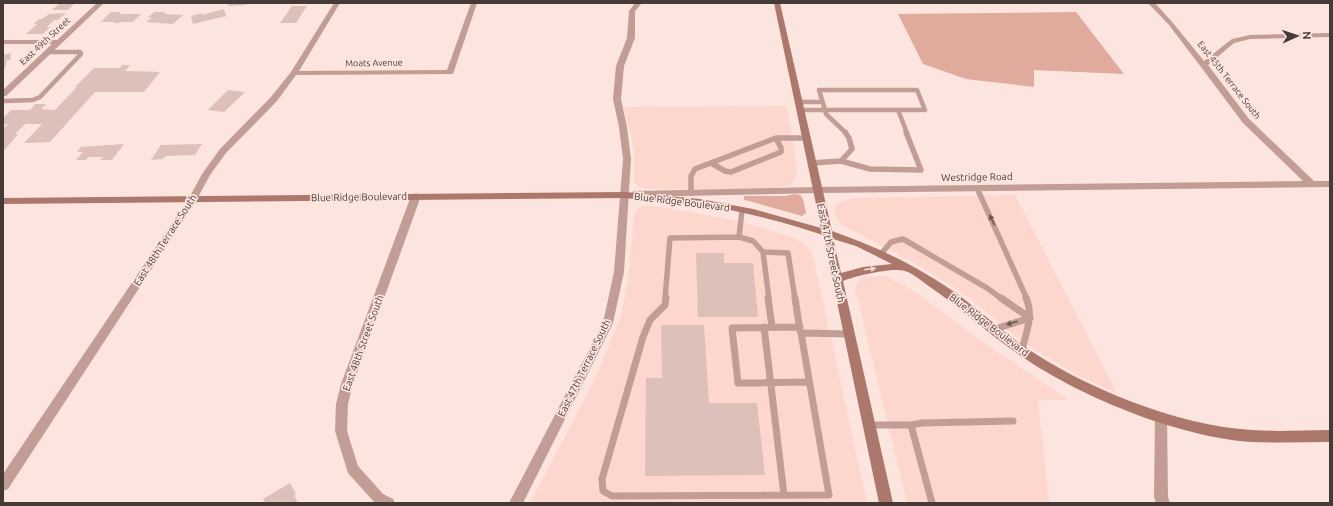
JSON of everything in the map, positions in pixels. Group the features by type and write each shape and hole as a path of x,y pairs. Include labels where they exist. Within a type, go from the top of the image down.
{"street":[{"name":"East 49th Street","path":"3,94 101,3"},
{"name":"East 48th Terrace South","path":"3,485 193,199 206,174 223,151 274,99 294,74 337,3"},
{"name":"Moats Avenue","path":"294,74 450,72 474,3"},
{"name":"East 47th Street South","path":"777,3 886,503"},
{"name":"East 45th Terrace South","path":"1151,3 1171,24 1246,121 1311,184"},
{"name":"East 47th Terrace South","path":"516,503 608,323 619,272 627,159 623,127 617,99 620,66 631,38 636,7"},
{"path":"1204,65 1232,41 1250,37 1330,35"},
{"path":"3,42 59,42"},
{"name":"Westridge Road","path":"624,195 818,190 1330,184"},
{"name":"Blue Ridge Boulevard","path":"3,202 416,196 624,195 700,202 742,210 806,226 859,244 881,254 906,267 956,299 1022,350 1045,365 1094,392 1161,417 1206,429 1251,436 1330,436"},
{"name":"East 48th Street South","path":"388,503 378,498 353,469 341,431 342,404 347,384 416,196"},
{"path":"837,279 855,271 874,268 906,267"},
{"path":"1161,417 1163,503"}],"lane":[{"path":"3,101 33,100 40,97 81,54 80,52 48,52"},
{"path":"799,106 824,110 925,110 917,90 820,90 822,102 824,110 826,114 852,140 852,149 841,161"},
{"path":"799,106 822,102"},
{"path":"812,163 841,161 870,169 921,170 898,110"},
{"path":"691,193 691,176 695,169 776,138 806,138"},
{"path":"711,163 726,172 731,172 781,152 781,148 776,138"},
{"path":"977,188 1029,304 1030,318 1022,350"},
{"path":"739,237 742,210"},
{"path":"763,252 788,253 829,495 612,496 603,491 602,479 643,337 650,320 664,305 670,238 739,237 753,241 763,252 772,327"},
{"path":"881,254 890,242 903,239 987,288 1030,318"},
{"path":"994,329 1030,318"},
{"path":"809,382 738,383 732,328 772,327 849,334"},
{"path":"764,328 784,495"},
{"path":"869,425 911,425 922,422 1013,421"},
{"path":"911,425 932,503"}],"shaded area":[{"path":"1076,12 1124,74 1034,70 1034,87 966,79 923,64 898,14"},
{"path":"787,106 797,171 796,179 790,185 768,189 652,189 642,188 634,183 634,149 624,107"},
{"path":"795,194 800,195 803,199 806,213 802,216 744,200 744,196 785,196"},
{"path":"1015,195 1117,393 1079,376 1021,341 970,298 918,265 840,224 835,214 835,206 841,202 855,198"},
{"path":"643,206 653,206 750,224 794,238 803,243 812,252 867,503 530,503 593,383 620,319 628,281 634,216 636,210"},
{"path":"886,276 911,289 990,347 1069,400 1038,400 1049,503 907,503 855,288 861,277"}],"building":[{"path":"60,3 75,3 68,10 52,10"},
{"path":"230,3 247,3 246,5 228,6"},
{"path":"292,6 307,6 296,23 280,23"},
{"path":"224,9 226,16 193,24 191,16 202,13 202,15"},
{"path":"111,12 121,12 119,14 141,14 133,22 101,22"},
{"path":"155,12 183,15 173,24 146,22 152,18 148,17"},
{"path":"66,13 58,20 54,20 43,34 26,34 37,24 34,24 39,19 42,19 49,14"},
{"path":"11,53 10,60 7,60 5,68 3,69 3,55"},
{"path":"122,65 130,65 125,71 160,72 144,92 95,92 50,142 24,143 42,124 25,124 15,134 18,134 3,152 3,128 9,124 3,125 3,118 11,110 30,110 35,104 46,104 41,109 55,110 94,68 120,68"},
{"path":"228,90 245,92 224,112 208,110"},
{"path":"124,144 112,160 100,160 103,157 88,157 86,160 76,160 83,152 77,152 81,147"},
{"path":"202,144 195,155 166,156 163,159 151,160 161,145"},
{"path":"696,253 724,253 724,263 753,263 758,317 698,317"},
{"path":"661,325 704,325 709,403 757,403 765,475 645,476 646,378 662,378"},
{"path":"290,483 296,494 294,495 298,503 265,503 263,499"}]}
